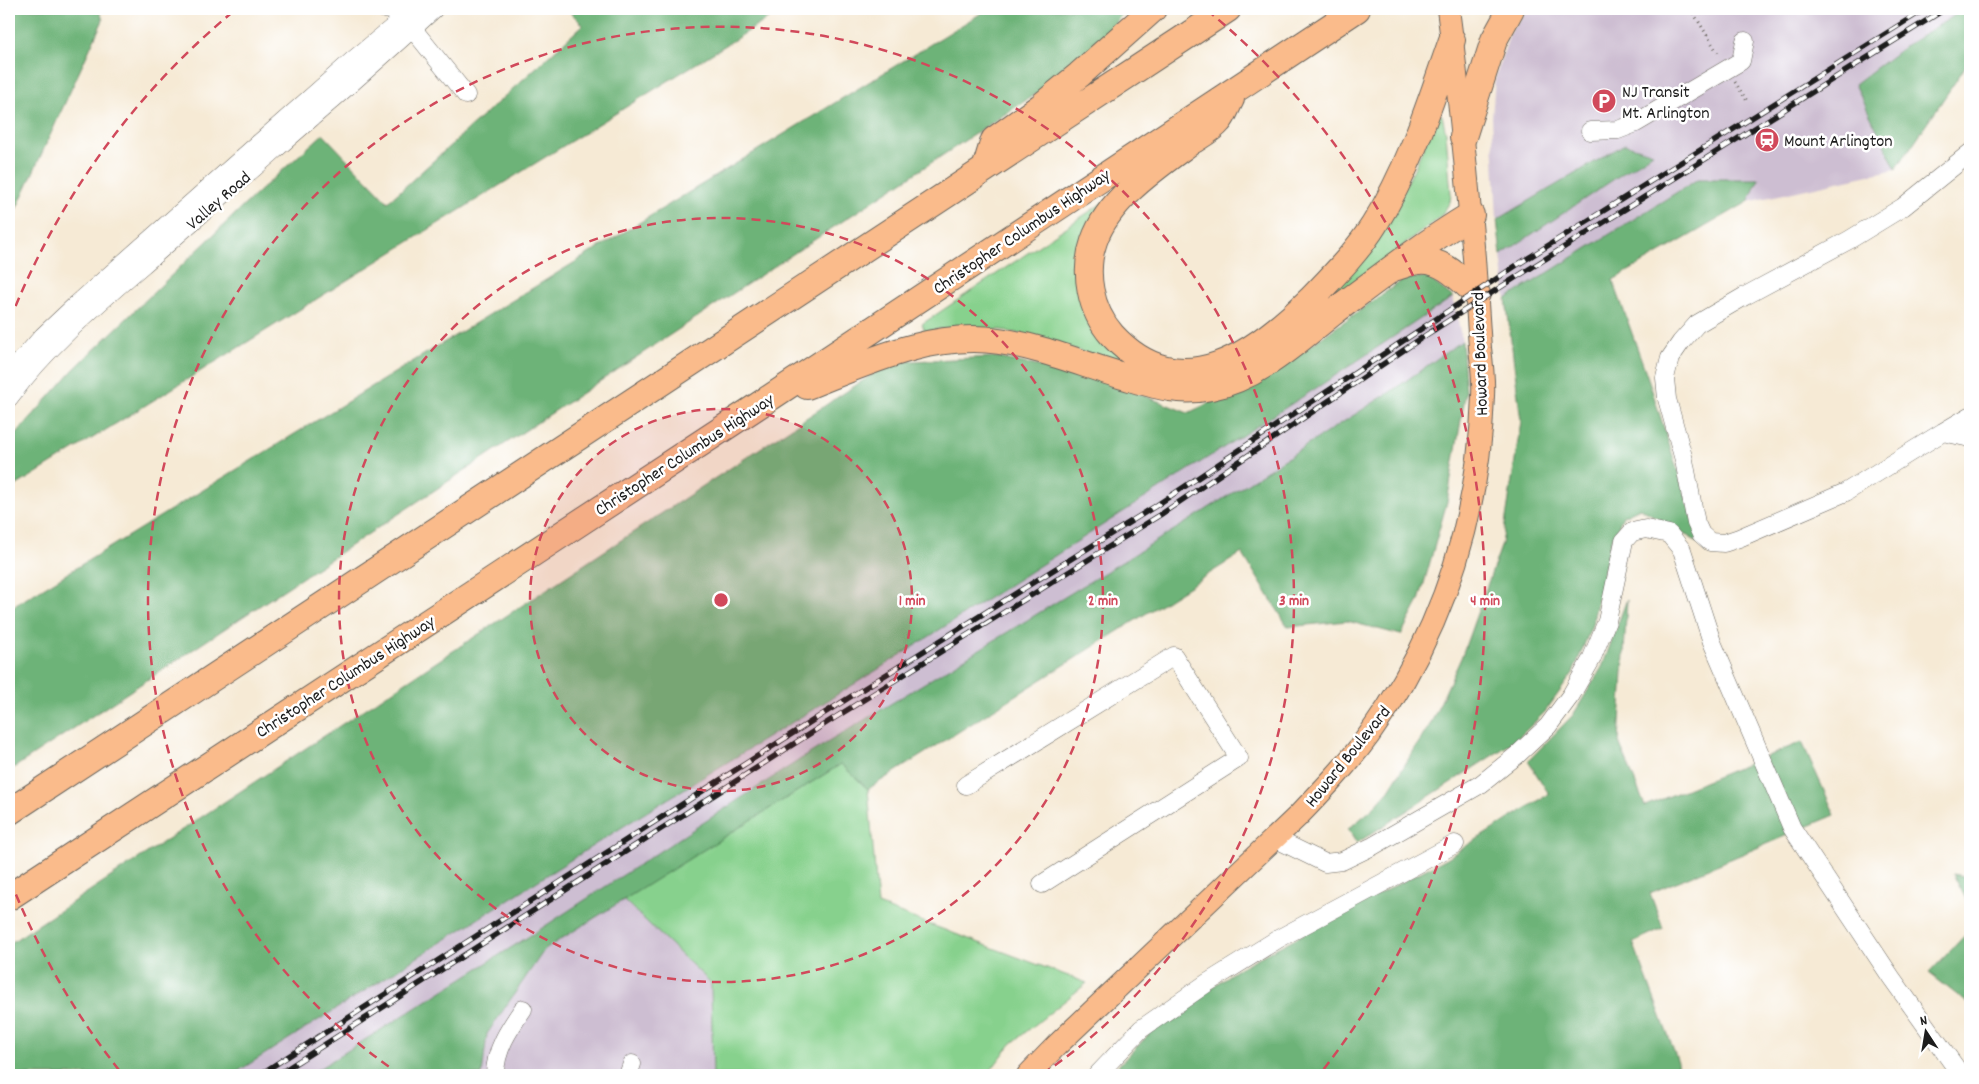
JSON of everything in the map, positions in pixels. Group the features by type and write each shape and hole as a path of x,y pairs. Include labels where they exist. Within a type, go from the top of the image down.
{"highway":[{"path":"985,169 994,140 1040,107 1079,75 1153,9"},
{"path":"9,812 1228,9"},
{"name":"Christopher Columbus Highway","path":"9,898 1357,9"},
{"path":"1464,137 1494,40 1511,9"},
{"path":"1236,88 1219,121 1143,179 1112,209 1100,226 1089,259 1091,294 1099,317 1108,330 1122,345 1136,355 1168,369 1200,370 1240,356 1289,320 1339,270 1373,226 1401,176 1452,40"},
{"path":"759,405 902,350 927,344 964,340 998,340 1030,347 1166,389 1191,390 1232,382 1267,363 1392,268 1470,215"},
{"path":"1392,268 1419,261 1429,261 1446,269 1477,294"}],"main road":[{"name":"Howard Boulevard","path":"1028,1075 1330,782 1368,736 1394,698 1423,646 1455,568 1472,500 1479,456 1484,394 1464,137 1448,9"}],"street":[{"path":"385,9 396,11 410,19 466,96"},
{"name":"Valley Road","path":"9,375 43,336 77,304 352,61 410,19 434,9"},
{"name":"Valley Road","path":"9,398 46,352 83,317 410,19"},
{"path":"1590,131 1618,130 1636,123 1741,60 1745,41"},
{"path":"1970,153 1903,207 1849,240 1697,324 1670,358 1665,378 1667,399 1690,487 1692,510 1701,534 1710,542 1724,543 1739,538 1846,492 1970,416"},
{"path":"1943,432 1970,438"},
{"path":"1274,838 1325,863 1342,861 1373,846 1481,784 1548,726 1571,695 1592,660 1607,621 1624,541 1632,532 1646,529 1668,534 1682,550 1712,642 1792,828 1891,977 1961,1075"},
{"path":"966,785 1174,656 1239,758 1042,884"},
{"path":"1097,1075 1141,1030 1208,982 1278,939 1455,844"},
{"path":"495,1075 495,1066 504,1036 523,1009"}],"path":[{"path":"1691,9 1747,101"}],"shaded area":[{"path":"1528,9 1965,9 1905,46 1855,84 1896,169 1748,202 1759,180 1698,179 1506,299 1501,255 1652,153 1625,144 1497,220 1492,117 1495,79 1511,30"},
{"path":"1453,297 1462,341 1390,392 1187,522 804,757 539,930 309,1075 232,1075 632,821 877,670 1324,383"},
{"path":"623,899 711,983 713,1075 482,1075 487,1034 545,949"}],"green space":[{"path":"9,9 99,9 103,20 9,225"},
{"path":"567,9 784,9 9,490 9,442 74,369 256,194 323,134 388,202 583,25"},
{"path":"988,9 1126,9 1084,62 9,771 9,609"},
{"path":"1965,9 1970,9 1970,60 1896,169 1855,84 1905,46"},
{"path":"1442,115 1446,133 1451,194 1450,202 1441,216 1269,351 1234,371 1220,376 1191,380 1161,377 1042,339 1002,330 940,329 925,331 922,324 1123,189 1108,204 1090,229 1083,248 1081,286 1088,311 1102,333 1120,352 1141,366 1166,375 1192,378 1227,371 1259,355 1280,339 1317,307 1350,270 1392,210 1413,170 1436,116"},
{"path":"1625,144 1653,153 1501,255 1497,220"},
{"path":"1698,179 1759,179 1748,202 1613,280 1649,381 1701,544 1640,508 1623,516 1610,544 1592,625 1573,673 1545,712 1515,741 1357,843 1348,829 1370,811 1389,790 1431,723 1461,658 1502,544 1521,421 1506,299"},
{"path":"1427,277 1453,297 1324,383 877,670 632,821 232,1075 9,1075 9,944 891,362 994,357 1102,379 1188,413 1270,374 1404,279"},
{"path":"1462,341 1466,391 1447,502 1419,601 1401,635 1347,621 1288,627 1242,553 868,789 841,764 545,949 487,1034 482,1075 309,1075 539,930 804,757 1187,522 1390,392"},
{"path":"1627,599 1619,742 1645,806 1802,742 1835,815 1650,893 1663,928 1633,942 1678,1062 1679,1075 1109,1075 1159,1024 1239,968 1447,858 1549,794 1528,761 1573,715 1602,667"},
{"path":"841,764 868,789 878,905 1087,983 1011,1044 987,1075 713,1075 711,983 623,899"},
{"path":"1953,874 1970,877 1970,907"},
{"path":"1970,930 1970,1005 1929,973"}],"railway":[{"path":"259,1075 823,714 1154,507 1517,265 1925,9"},
{"path":"277,1075 828,722 1160,515 1426,335 1518,276 1945,9"}],"place":[{"name":"NJ Transit Mt. Arlington","path":"1604,101"},
{"name":"Mount Arlington","path":"1767,140"}]}
